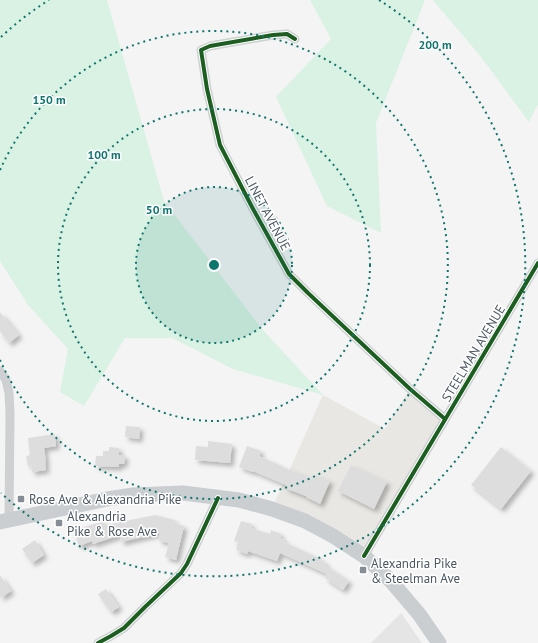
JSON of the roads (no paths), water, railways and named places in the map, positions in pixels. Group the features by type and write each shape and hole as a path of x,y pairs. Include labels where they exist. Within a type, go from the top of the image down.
{"main road":[{"path":"4,521 133,495 183,493 239,500 272,509 305,521 333,536 364,556 390,580 419,614 439,643"}],"street":[{"name":"LINET AVENUE","path":"295,39 287,34 273,34 210,46 201,50 207,89 220,145 289,274 410,389 445,419"},
{"name":"STEELMAN AVENUE","path":"364,556 538,263"},
{"path":"0,370 6,380 9,393 10,413 4,521"},
{"path":"98,643 124,628 145,606 181,573 187,564 218,498"}],"place":[{"name":"Rose Ave & Alexandria Pike","path":"21,499"},
{"name":"Alexandria Pike & Rose Ave","path":"59,523"},
{"name":"Alexandria Pike & Steelman Ave","path":"363,570"}]}
